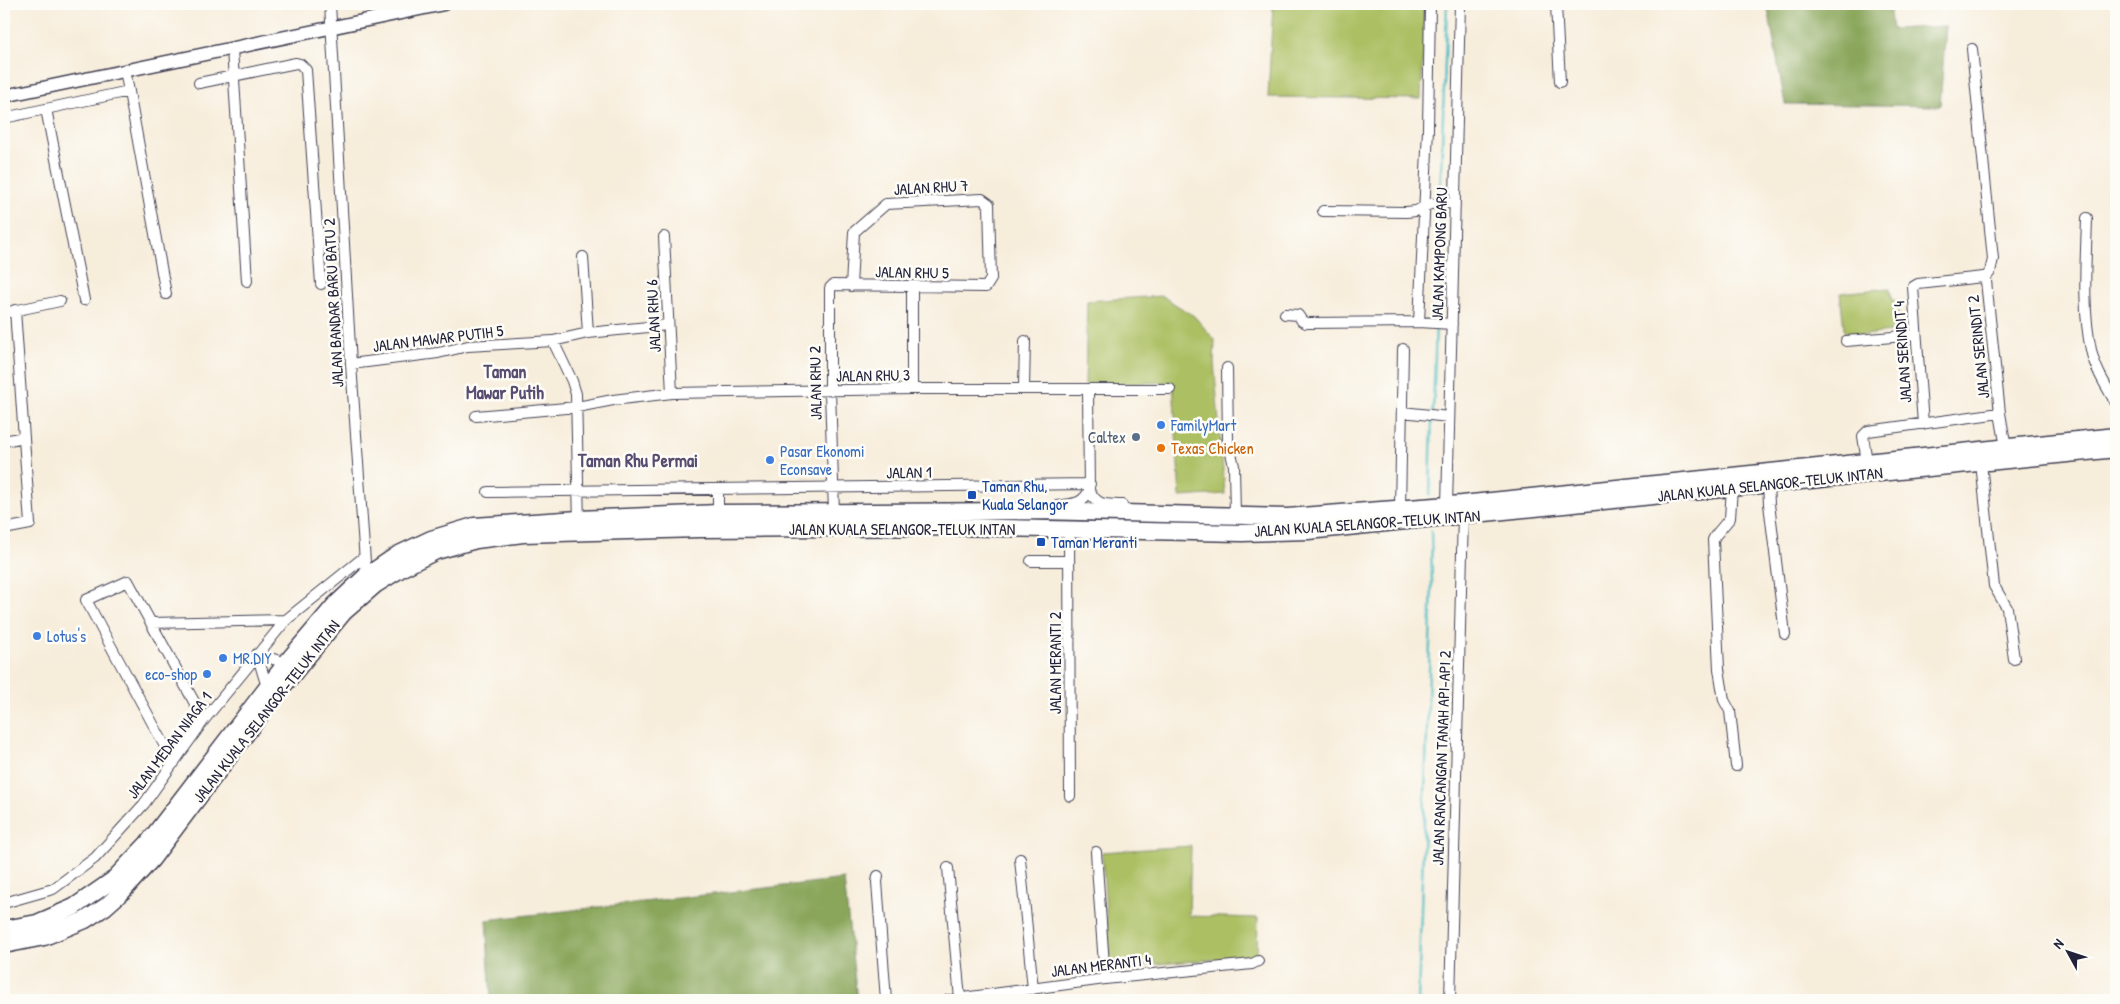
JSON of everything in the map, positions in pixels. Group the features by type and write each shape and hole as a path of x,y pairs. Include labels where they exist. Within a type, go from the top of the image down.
{"highway":[{"name":"JALAN KUALA SELANGOR-TELUK INTAN","path":"4,945 44,937 85,920 123,891 152,859 314,646 344,612 375,585 404,566 436,551 476,540 579,525 718,512 1039,511 1287,517 1447,505 2116,436"},
{"name":"JALAN KUALA SELANGOR-TELUK INTAN","path":"4,929 37,923 74,907 113,880 147,844 267,687 335,605 366,576 397,555 431,539 474,526 579,525 699,529 878,528 1242,533 1308,531 2116,449"},
{"path":"4,939 12,938 23,941"}],"street":[{"name":"JALAN BANDAR BARU BATU 2","path":"330,4 363,558 366,576"},
{"path":"4,96 444,4"},
{"path":"1419,322 1427,206 1430,4"},
{"name":"JALAN KAMPONG BARU","path":"1447,505 1444,416 1452,324 1451,203 1460,4"},
{"path":"1556,4 1560,82"},
{"path":"232,49 247,281"},
{"path":"1972,49 1993,258 1990,272 1985,278"},
{"path":"199,84 296,63 306,70 321,284"},
{"path":"125,70 166,294"},
{"path":"4,118 129,91"},
{"path":"46,109 84,300"},
{"name":"JALAN RHU 7","path":"851,286 854,232 886,204 982,199 987,201 990,206 991,279 989,285"},
{"path":"1323,211 1416,212 1427,206 1451,203"},
{"path":"2087,218 2086,272 2092,350 2098,370 2116,403"},
{"name":"JALAN RHU 6","path":"664,237 672,393"},
{"path":"583,256 588,333"},
{"name":"JALAN SERINDIT 2","path":"1950,280 1980,276 1985,278 2000,413 2006,448"},
{"name":"JALAN SERINDIT 4","path":"1923,424 1913,287 1918,284 1950,280"},
{"name":"JALAN RHU 5","path":"833,285 912,288 983,288 989,285"},
{"name":"JALAN RHU 2","path":"833,285 828,292 834,512"},
{"path":"912,288 912,389"},
{"path":"4,313 60,301"},
{"path":"4,530 30,524 15,310"},
{"path":"1285,314 1298,315 1302,321 1306,322 1419,322 1452,324"},
{"name":"JALAN MAWAR PUTIH 5","path":"351,364 438,353 468,346 553,341 588,333 668,325"},
{"path":"1846,342 1916,336"},
{"path":"1024,389 1025,340"},
{"path":"553,341 572,381 577,407 579,525"},
{"path":"1400,509 1403,348"},
{"path":"1227,368 1228,440 1234,466 1235,515"},
{"name":"JALAN RHU 3","path":"476,416 577,407 613,400 672,393 912,389 1170,389"},
{"path":"1039,511 1063,504 1080,503 1086,498 1090,487 1088,390"},
{"path":"1402,412 1444,416"},
{"path":"1867,462 1863,439 1866,432 2000,413"},
{"path":"4,441 24,437"},
{"path":"1981,463 1994,586 2007,608 2014,659"},
{"path":"1768,484 1786,634"},
{"path":"1090,487 1097,502 1130,506 1145,513"},
{"name":"JALAN 1","path":"488,492 1090,487"},
{"path":"1732,488 1730,518 1713,540 1719,668 1724,700 1730,711 1736,766"},
{"path":"718,489 718,512"},
{"name":"JALAN RANCANGAN TANAH API-API 2","path":"1450,1000 1463,516"},
{"name":"JALAN MERANTI 2","path":"1069,530 1070,796"},
{"name":"JALAN MEDAN NIAGA 1","path":"4,903 53,889 95,858 144,804 204,720 286,620 363,558"},
{"path":"1031,562 1069,561"},
{"path":"174,763 86,600 128,581 204,720"},
{"path":"152,623 286,620"},
{"path":"257,654 286,663"},
{"path":"257,654 267,687"},
{"path":"1096,852 1105,979"},
{"path":"1020,859 1033,988"},
{"path":"948,868 960,999"},
{"path":"878,876 886,1000"},
{"name":"JALAN MERANTI 4","path":"948,1000 1105,979 1252,964 1258,961"}],"green space":[{"path":"1273,4 1425,4 1421,99 1268,97"},
{"path":"1767,4 1889,4 1892,29 1946,26 1940,106 1785,104"},
{"path":"1890,288 1892,301 1897,300 1901,331 1845,337 1840,293"},
{"path":"1162,296 1194,316 1215,340 1214,362 1225,494 1180,497 1173,382 1085,385 1087,301"},
{"path":"1191,846 1189,916 1258,918 1257,956 1110,968 1102,852"},
{"path":"844,879 857,1000 491,1000 486,920"}],"waterway":[{"path":"1440,200 1447,4"},
{"path":"1436,320 1440,205"},
{"path":"1433,412 1436,325"},
{"path":"1430,494 1432,417"},
{"path":"1418,1000 1432,583 1431,531"}],"place":[{"name":"FamilyMart","path":"1161,425"},
{"name":"Caltex","path":"1136,437"},
{"name":"Texas Chicken","path":"1161,448"},
{"name":"Pasar Ekonomi Econsave","path":"770,460"},
{"name":"Taman Rhu, Kuala Selangor","path":"972,495"},
{"name":"Taman Meranti","path":"1041,542"},
{"name":"Lotus's","path":"37,636"},
{"name":"MR.DIY","path":"223,658"},
{"name":"eco-shop","path":"207,674"}],"district":[{"name":"Taman Mawar Putih","path":"505,382"},
{"name":"Taman Rhu Permai","path":"638,461"}]}
